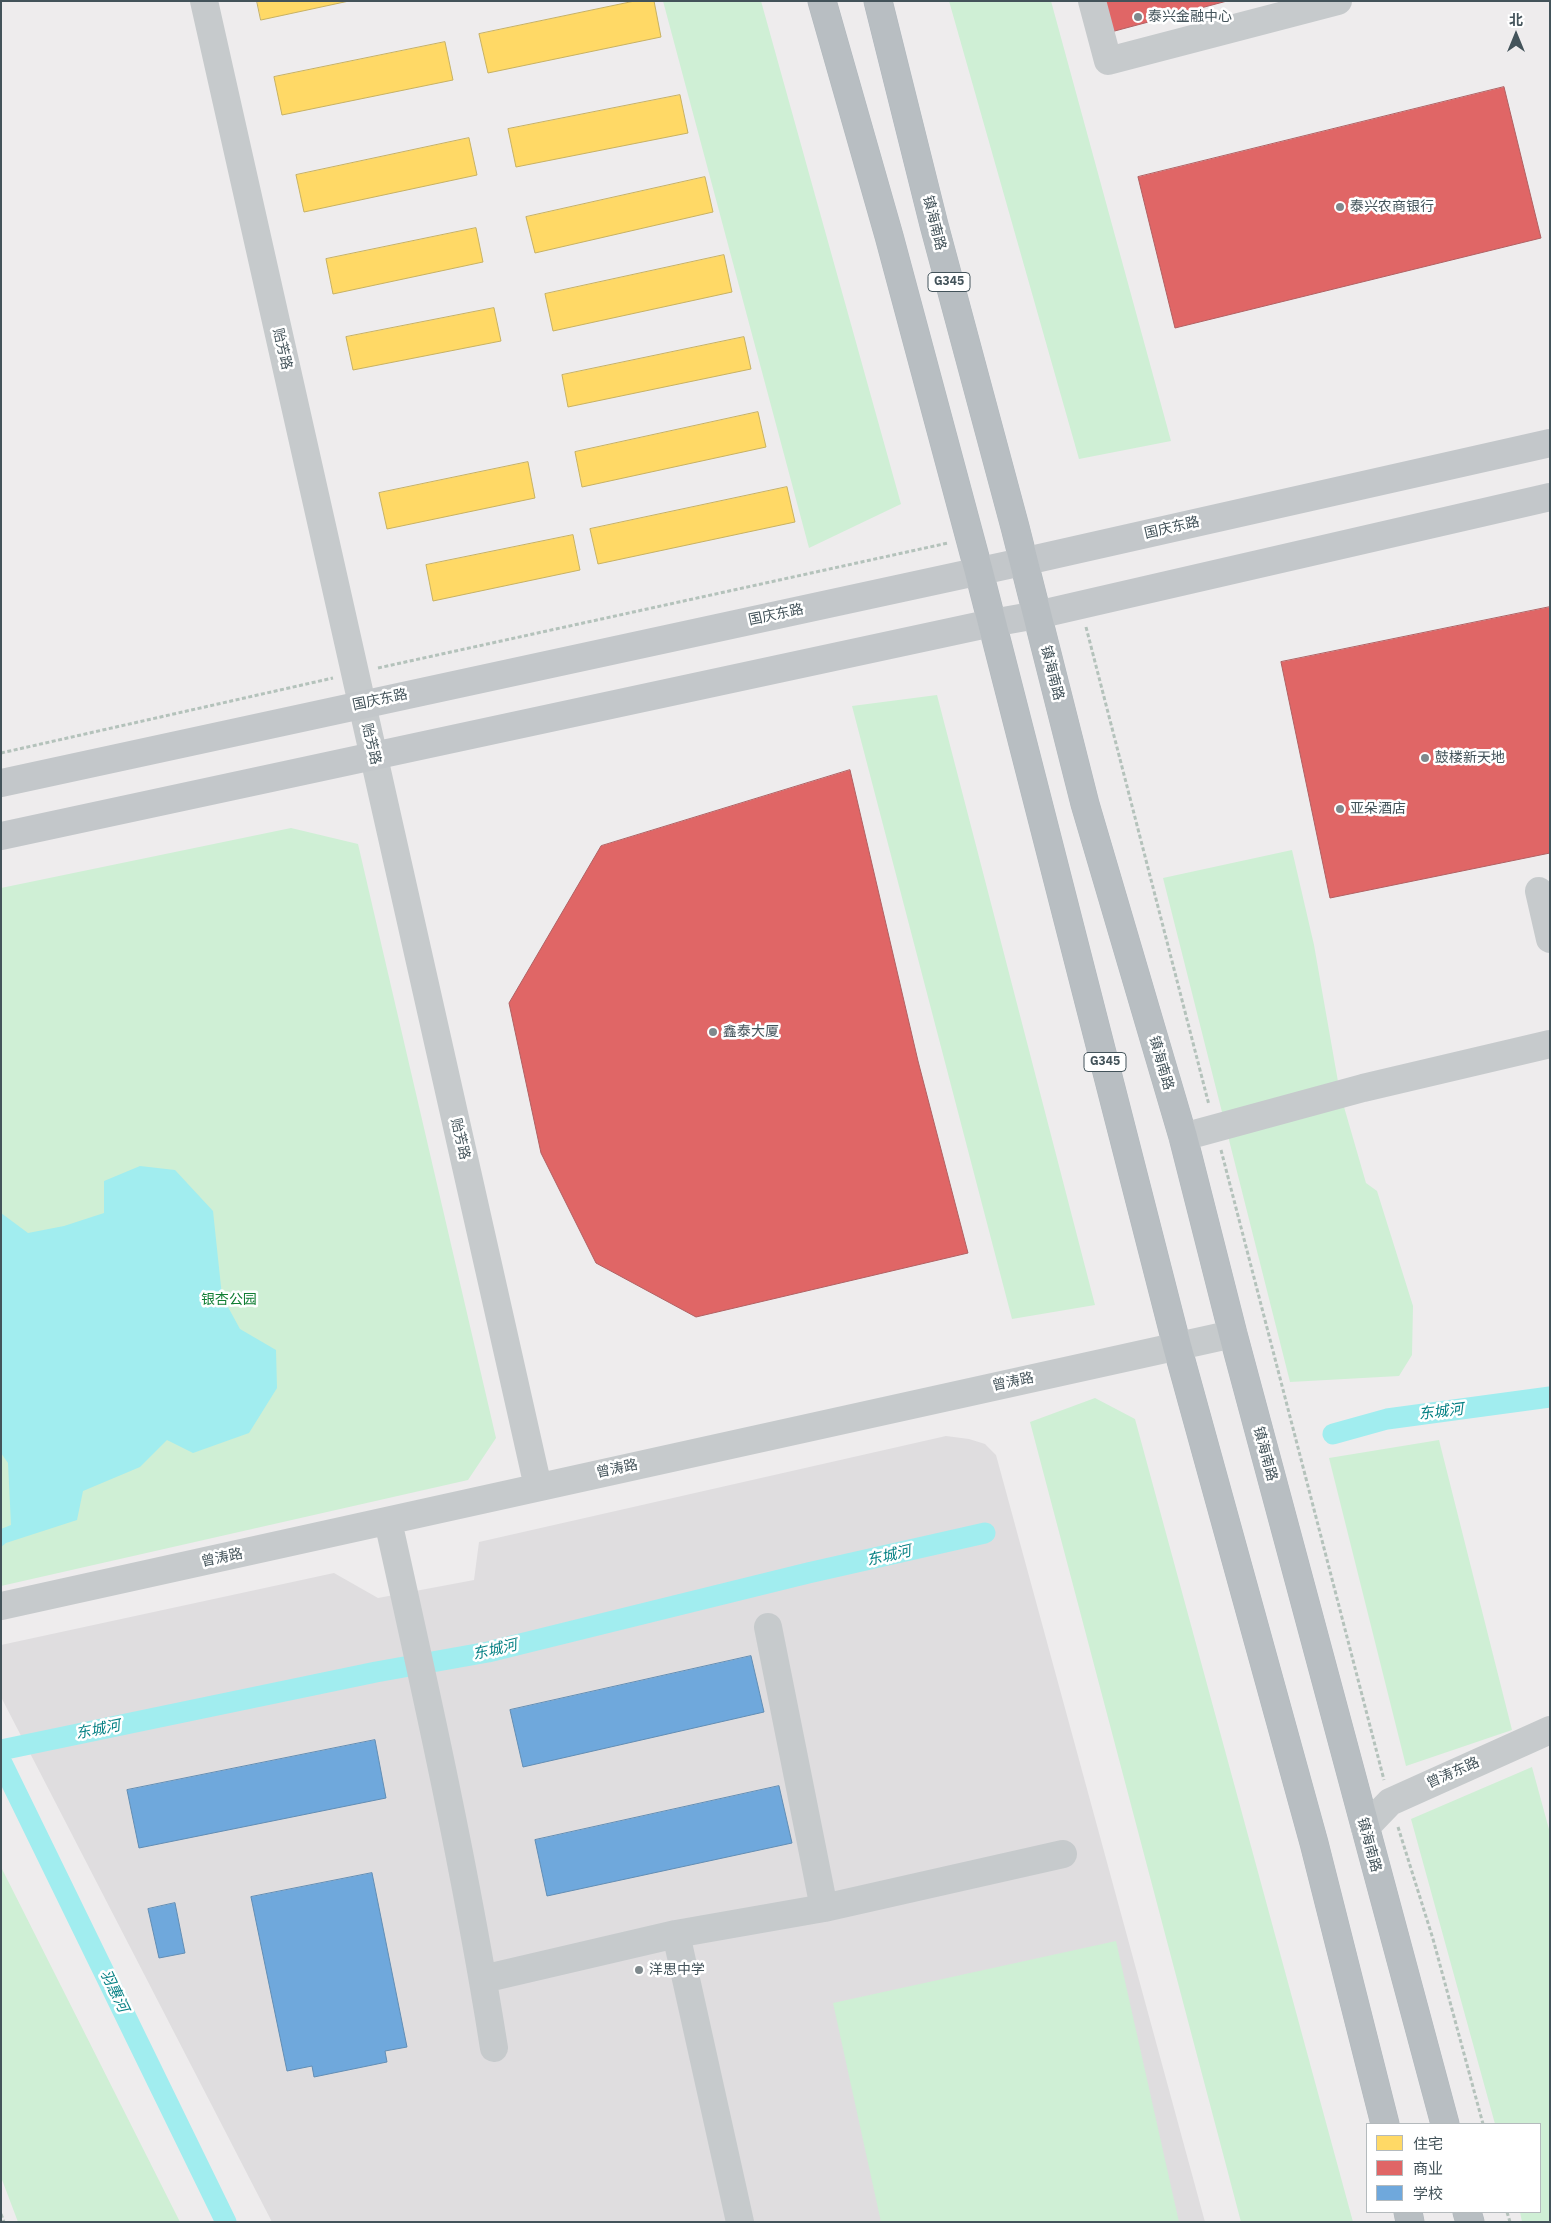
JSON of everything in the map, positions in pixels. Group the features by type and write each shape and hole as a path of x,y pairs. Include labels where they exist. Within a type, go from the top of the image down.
{"highway":[{"name":"G345","path":"822,1 889,236 970,538 1178,1346 1314,1843 1386,2123"},
{"name":"镇海南路","path":"878,1 934,225 1015,527 1022,562 1084,804 1183,1137 1233,1334 1444,2123"}],"main road":[{"name":"国庆东路","path":"1,783 979,572 1550,443"},
{"path":"1,836 992,623 1037,615 1550,497"}],"street":[{"name":"贻芳路","path":"204,1 538,1487"},
{"path":"1092,1 1108,60 1331,2"},
{"path":"1539,890 1550,939"},
{"path":"1183,1137 1363,1088 1550,1044"},
{"name":"曾涛路","path":"1,1606 1233,1334"},
{"path":"388,1521 442,1768 483,1979 494,2048"},
{"path":"768,1628 824,1908"},
{"name":"曾涛东路","path":"1365,1828 1390,1802 1550,1730"},
{"path":"483,1979 676,1934 824,1908 1063,1854"},
{"path":"676,1934 740,2222"}],"path":[{"path":"1,752 970,538"},
{"path":"1080,605 1302,1464"},
{"path":"1,2214 4,2222"}],"shaded area":[{"name":"洋思中学","path":"946,1436 969,1439 985,1444 996,1455 1205,2222 272,2222 1,1697 1,1645 334,1573 378,1598 474,1580 479,1542"}],"green space":[{"path":"663,1 761,1 901,504 809,548"},
{"path":"949,1 1051,1 1171,441 1079,459"},
{"path":"937,695 1095,1305 1012,1319 852,706"},
{"name":"银杏公园","path":"291,828 358,844 496,1438 468,1480 1,1586 1,888"},
{"path":"1292,850 1314,945 1340,1093 1366,1183 1377,1191 1413,1306 1412,1355 1399,1376 1290,1382 1163,878"},
{"path":"1095,1398 1135,1419 1353,2222 1241,2222 1030,1422"},
{"path":"1439,1440 1512,1730 1406,1766 1329,1458"},
{"path":"1532,1767 1550,1833 1550,2222 1522,2222 1520,2213 1541,2213 1541,2123 1495,2123 1411,1819"},
{"path":"1,1867 180,2222 18,2222 1,2177"},
{"path":"1116,1941 1179,2222 881,2222 833,2003"}],"water":[{"path":"140,1166 175,1170 213,1211 222,1296 240,1329 276,1350 277,1388 249,1433 193,1453 167,1440 140,1467 83,1491 77,1520 6,1543 1,1547 1,1529 11,1525 8,1463 1,1453 1,1213 28,1233 64,1226 104,1213 104,1181"}],"building: 住宅":[{"path":"257,1 349,1 261,20"},
{"path":"635,1 654,1 661,37 488,73 479,34"},
{"path":"445,42 453,80 282,115 274,77"},
{"path":"680,95 688,133 516,167 508,129"},
{"path":"469,138 477,175 304,212 296,175"},
{"path":"705,177 713,212 535,253 526,217"},
{"path":"476,228 483,262 333,294 326,259"},
{"path":"724,255 732,292 553,331 545,294"},
{"path":"494,308 501,341 353,370 346,337"},
{"path":"744,337 751,369 568,407 562,375"},
{"path":"758,412 766,447 582,487 575,452"},
{"path":"528,462 535,498 387,529 379,493"},
{"path":"787,487 795,522 598,564 590,529"},
{"path":"573,535 580,570 433,601 426,565"}],"building: 商业":[{"name":"泰兴金融中心","path":"1103,1 1227,1 1111,32"},
{"name":"泰兴农商银行","path":"1504,87 1541,238 1175,328 1138,177"},
{"name":"鼓楼新天地","path":"1550,607 1550,853 1330,898 1281,662"},
{"name":"鑫泰大厦","path":"850,770 918,1061 968,1253 696,1317 596,1263 541,1153 509,1003 601,846"}],"building: 学校":[{"path":"751,1656 764,1712 523,1767 510,1710"},
{"path":"375,1740 386,1798 139,1848 127,1790"},
{"path":"779,1786 792,1843 547,1896 535,1840"},
{"path":"372,1873 407,2047 385,2051 387,2062 314,2077 312,2066 287,2071 251,1897"},
{"path":"175,1903 185,1953 159,1958 148,1909"}],"waterway":[{"name":"东城河","path":"1333,1434 1387,1419 1550,1397"},
{"name":"东城河","path":"1,1750 376,1672 488,1652 808,1573 985,1533"},
{"name":"羽惠河","path":"1,1761 226,2222"}],"place":[{"name":"泰兴金融中心","path":"1138,17"},
{"name":"泰兴农商银行","path":"1340,207"},
{"name":"鼓楼新天地","path":"1425,758"},
{"name":"亚朵酒店","path":"1340,809"},
{"name":"鑫泰大厦","path":"713,1032"},
{"name":"洋思中学","path":"639,1970"}]}
